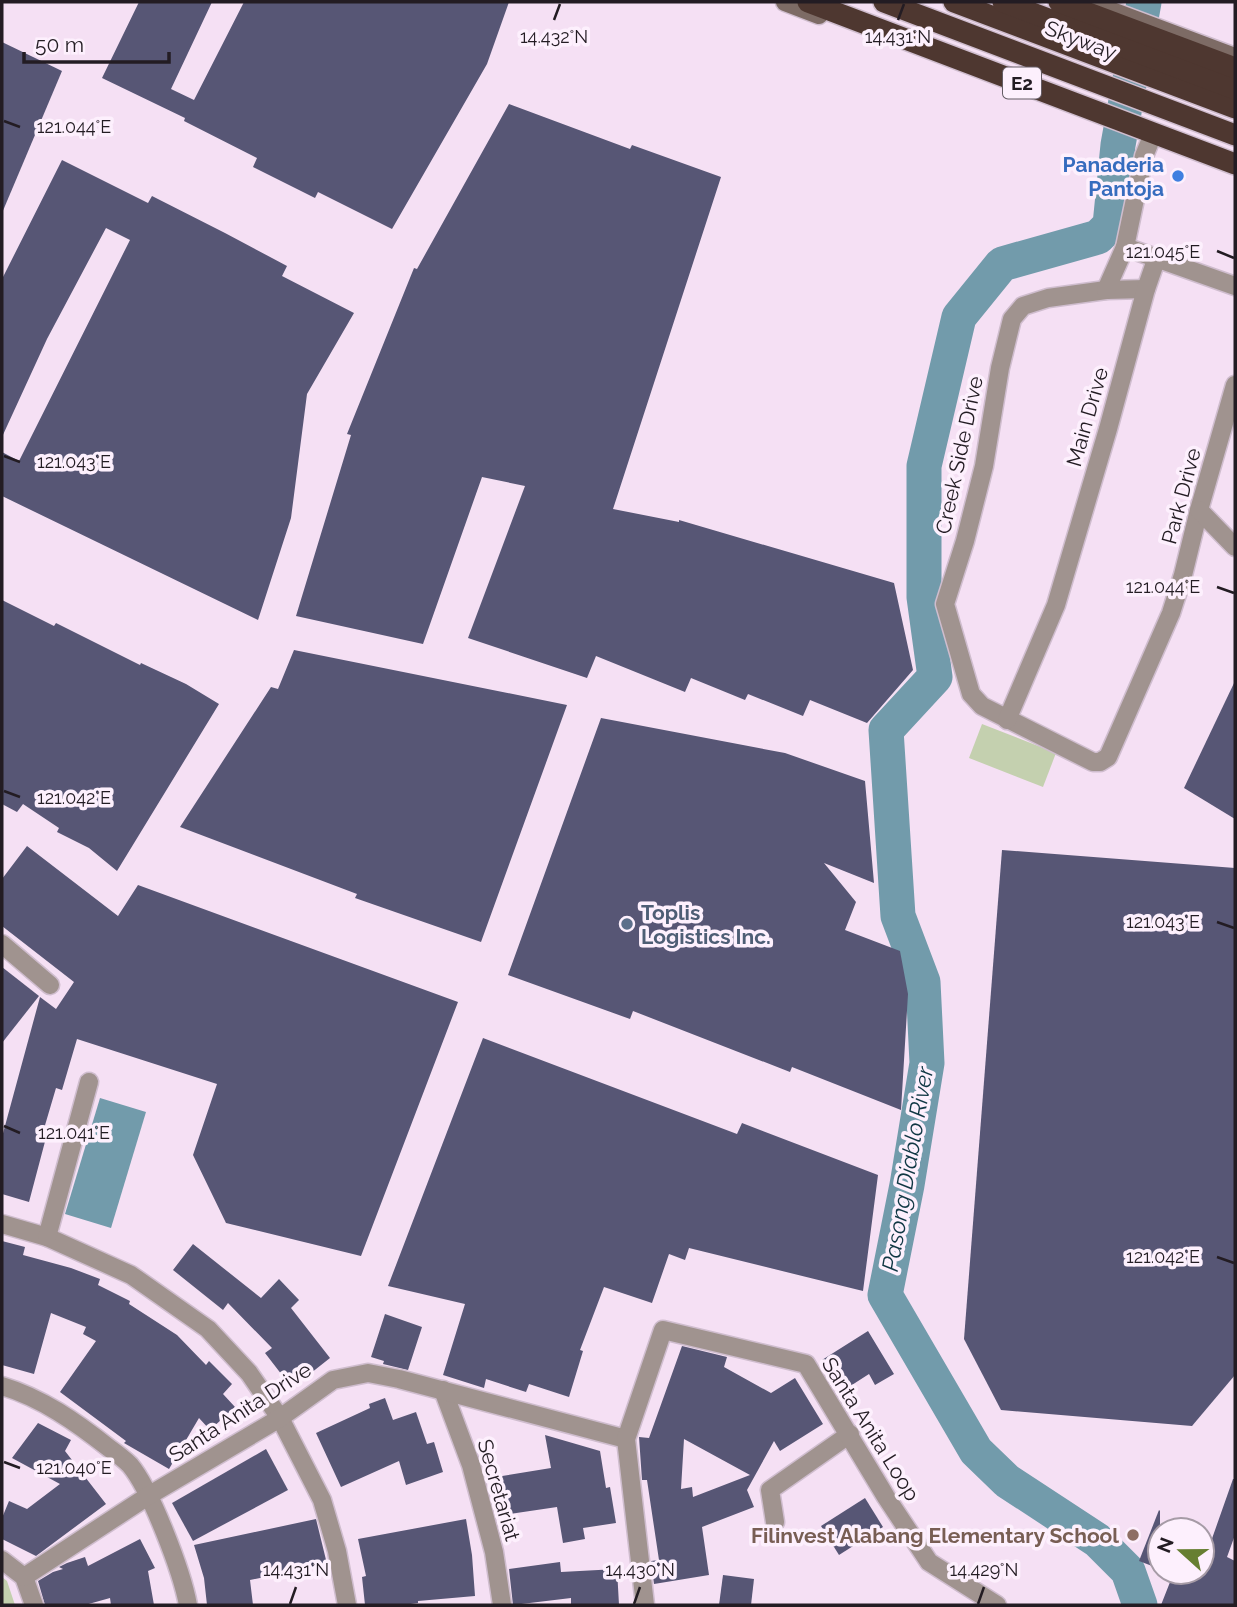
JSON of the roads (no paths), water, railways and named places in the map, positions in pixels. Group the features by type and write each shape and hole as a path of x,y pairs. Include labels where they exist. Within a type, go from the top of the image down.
{"highway":[{"name":"E2","path":"808,2 1235,164"},
{"name":"E2","path":"884,2 1235,135"},
{"name":"Skyway","path":"909,2 1235,125"},
{"name":"Skyway","path":"954,2 1235,108"},
{"path":"1003,2 1235,89"},
{"path":"1059,2 1235,68"}],"main road":[{"path":"785,2 1235,171"},
{"path":"1088,2 1235,57"}],"street":[{"path":"1106,290 1125,247 1143,156 1143,136"},
{"path":"1125,247 1235,286"},
{"name":"Main Drive","path":"1007,720 1056,605 1156,260"},
{"name":"Creek Side Drive","path":"1093,762 982,706 971,694 945,604 965,541 984,466 1000,368 1012,319 1023,306 1048,298 1106,290 1146,289"},
{"name":"Park Drive","path":"1093,762 1100,762 1108,757 1171,613 1235,384"},
{"path":"1199,510 1235,547"},
{"path":"2,944 50,985"},
{"path":"47,1237 89,1082"},
{"path":"2,1224 47,1237 131,1275 208,1329 249,1373 280,1418 322,1500 337,1551 347,1605"},
{"name":"Santa Anita Loop","path":"646,1605 626,1439 663,1330 806,1364 886,1497 929,1562 997,1605"},
{"name":"Santa Anita Drive","path":"24,1577 148,1496 280,1418 333,1380 368,1373 443,1390 626,1439"},
{"path":"2,1386 26,1393 81,1426 130,1465 148,1496 169,1547 188,1605"},
{"name":"Secretariat","path":"443,1390 471,1465 494,1552 502,1605"},
{"path":"775,1522 770,1490 850,1434"},
{"path":"2,1560 24,1577 34,1605"}],"water":[{"path":"100,1098 146,1112 111,1228 65,1214"}],"waterway":[{"name":"Pasong Diablo River","path":"1140,1605 1128,1571 1097,1540 1007,1481 976,1451 885,1295 927,1063 923,982 898,916 886,730 935,677 924,597 924,466 959,317 1002,264 1098,237 1110,225 1118,145 1144,2"}],"place":[{"name":"Panaderia Pantoja","path":"1178,176"},
{"name":"Toplis Logistics Inc.","path":"627,924"},
{"name":"Filinvest Alabang Elementary School","path":"1133,1535"}]}
